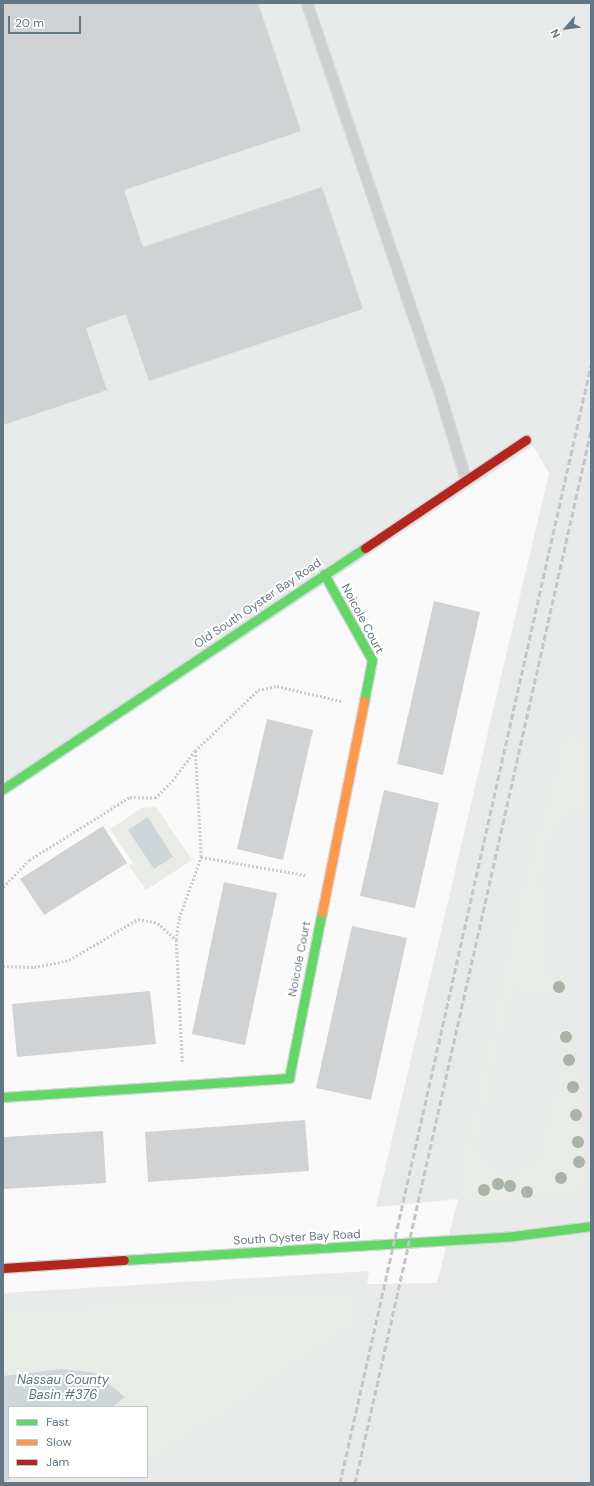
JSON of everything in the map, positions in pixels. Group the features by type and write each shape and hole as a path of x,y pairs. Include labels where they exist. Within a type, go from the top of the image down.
{"street":[{"name":"Old South Oyster Bay Road","path":"3,789 526,440"},
{"name":"Noicole Court","path":"3,1098 183,1087 289,1078 327,879 372,660 324,574"},
{"name":"South Oyster Bay Road","path":"3,1268 513,1236 591,1226"}],"lane":[{"path":"307,3 438,387 466,480"}],"path":[{"path":"3,887 29,860 130,797 155,798 172,781 195,750 258,690 277,686 363,707"},
{"path":"183,1087 176,940 180,918 201,857 195,750"},
{"path":"201,857 327,879"},
{"path":"3,966 34,968 69,960 138,919 158,923 176,940"}],"shaded area":[{"path":"3,3 591,3 591,1483 3,1483 3,1293 369,1271 367,1284 437,1283 458,1199 376,1207 549,473 533,446 3,797"},
{"path":"565,735 591,741 591,800 561,821 545,850 541,879 550,980 566,978 569,980 570,991 558,999 512,988 475,1154 488,1158 491,1162 490,1169 517,1175 518,1166 523,1162 538,1164 564,1047 550,1044 547,1039 550,1032 565,1027 572,1032 579,1076 586,1174 583,1186 573,1193 482,1201 466,1199 457,1186 522,888"},
{"path":"156,807 192,860 146,890 129,866 133,863 110,829 142,808"},
{"name":"Nassau County Basin #376","path":"351,1291 352,1326 148,1462 148,1406 113,1406 125,1397 62,1369 3,1376 3,1311"},
{"path":"11,1478 126,1478 118,1483 3,1483"}],"water":[{"path":"148,817 173,857 154,869 128,830"},
{"name":"Nassau County Basin #376","path":"62,1369 95,1373 125,1397 113,1406 8,1406 8,1478 11,1478 3,1483 3,1376"}],"building":[{"path":"3,3 258,3 301,131 124,190 143,247 322,187 363,309 149,381 126,314 86,328 107,390 3,425"},
{"path":"434,601 480,612 443,775 397,764"},
{"path":"267,719 313,730 283,860 237,849"},
{"path":"384,790 439,803 415,908 360,896"},
{"path":"103,826 127,863 44,915 20,879"},
{"path":"224,882 277,893 245,1045 192,1034"},
{"path":"352,926 407,938 371,1100 316,1088"},
{"path":"150,991 156,1044 17,1057 12,1004"},
{"path":"305,1120 309,1171 148,1182 145,1132"},
{"path":"103,1131 106,1183 3,1189 3,1137"}],"railway":[{"path":"340,1483 591,365"},
{"path":"355,1483 591,431"}],"traffic: fast":[{"path":"3,789 365,548"},
{"path":"324,574 372,660 364,701"},
{"path":"3,1097 289,1078 322,912"},
{"path":"124,1260 513,1236 591,1226"}],"traffic: slow":[{"path":"322,912 364,701"}],"traffic: jam":[{"path":"365,548 526,440"},
{"path":"3,1268 124,1260"}]}
